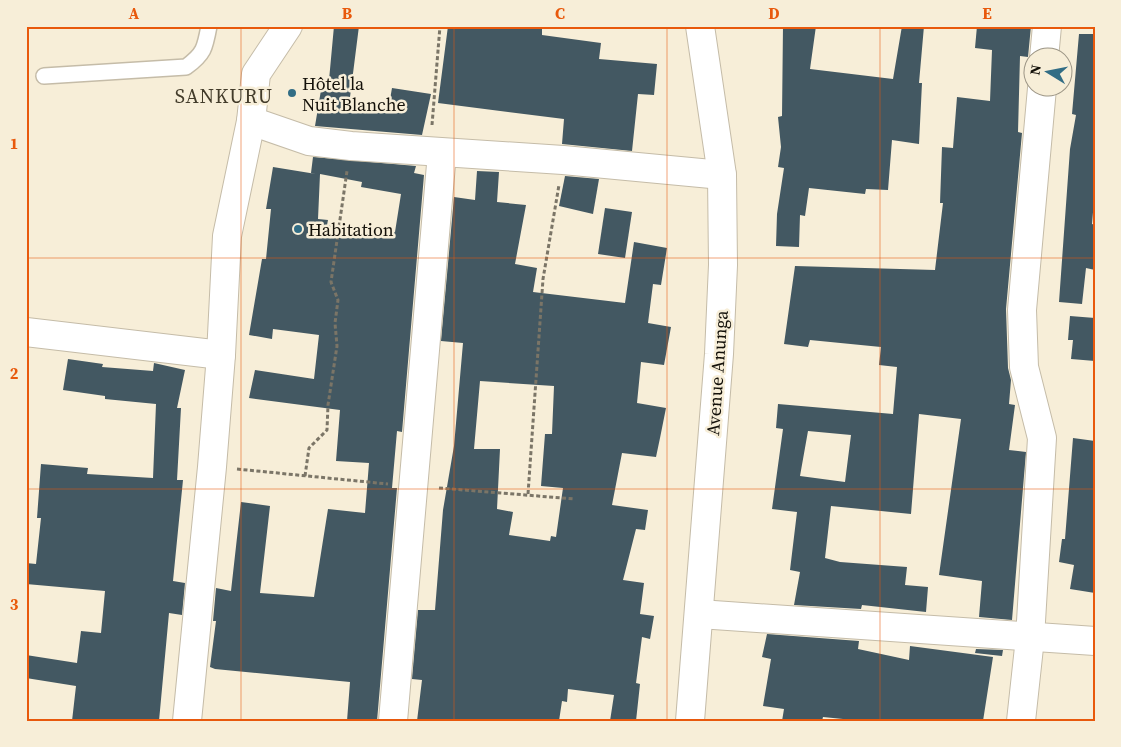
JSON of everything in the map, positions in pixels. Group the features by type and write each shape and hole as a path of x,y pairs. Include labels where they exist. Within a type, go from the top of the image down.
{"street":[{"path":"187,721 221,355 227,236 251,121 256,74 288,26"},
{"name":"Avenue Anunga","path":"690,721 720,354 723,264 722,175 700,26"},
{"path":"1045,48 1047,26"},
{"path":"1021,721 1030,638 1042,438 1024,367 1022,310 1041,98"},
{"path":"251,121 309,141 351,146 563,160 722,175"},
{"path":"393,721 398,680 436,153"},
{"path":"26,332 221,355"},
{"path":"700,614 1030,638 1095,640"}],"lane":[{"path":"44,76 186,67 201,56 206,44 209,26"}],"path":[{"path":"436,153 440,26"},
{"path":"305,476 309,448 327,430 330,386 337,346 335,323 338,300 331,282 351,146"},
{"path":"528,494 543,279 563,160"}],"building":[{"path":"334,26 359,26 349,105 388,111 392,88 431,94 422,135 315,126 321,90 328,91"},
{"path":"448,26 542,26 542,35 601,43 599,59 657,64 654,95 638,94 632,151 562,144 564,119 438,103"},
{"path":"783,26 816,26 810,69 893,79 902,26 924,26 919,83 922,83 919,144 892,140 888,190 866,189 865,194 809,188 805,216 800,215 799,247 776,246 777,214 784,168 778,167 781,147 778,117 782,116"},
{"path":"977,26 1031,26 1029,48 1024,48 1024,56 1020,56 1018,132 1022,133 1006,309 1008,368 1011,380 1009,404 1015,405 1009,450 1026,452 1012,620 979,617 982,581 939,575 961,419 919,414 911,514 831,506 825,558 840,562 907,567 905,585 928,587 926,612 862,605 861,609 794,605 800,572 790,570 797,512 772,509 783,429 776,428 778,404 893,414 897,367 879,365 881,347 810,340 808,347 784,344 795,266 935,270 943,203 940,203 942,147 953,148 957,97 990,101 992,50 975,48","holes":["808,431 851,435 845,482 800,476"]},
{"path":"1079,34 1095,34 1095,189 1092,224 1095,225 1095,270 1086,268 1082,304 1059,302 1070,149 1076,115 1072,114"},
{"path":"313,157 416,166 414,173 424,175 402,432 397,431 392,488 397,488 377,721 347,721 350,682 210,667 216,621 213,621 216,588 231,591 241,502 270,506 260,593 314,597 328,509 365,513 369,463 336,461 340,410 249,398 255,370 314,379 319,335 273,329 272,339 249,335 262,259 266,259 271,209 266,209 273,167 316,174 311,173","holes":["320,174 362,182 361,187 401,194 395,232 327,225 328,220 318,219"]},
{"path":"477,171 499,172 497,202 526,205 515,264 537,268 533,292 625,303 634,242 667,248 661,285 653,284 648,323 671,327 664,365 641,362 637,403 666,408 656,457 622,453 612,505 648,510 645,530 636,529 623,580 644,583 640,614 654,616 650,639 642,637 636,683 640,684 636,721 610,721 614,695 568,689 567,702 562,701 559,721 417,721 422,680 412,679 418,610 435,610 443,510 454,446 463,343 441,341 454,197 475,200","holes":["480,381 554,386 552,434 545,434 541,486 563,488 556,537 551,536 550,541 509,535 513,512 497,509 500,449 474,449"]},
{"path":"565,176 599,179 593,214 559,206"},
{"path":"605,208 632,212 625,258 598,254"},
{"path":"1070,316 1095,318 1095,361 1071,359 1073,340 1068,340"},
{"path":"68,359 103,364 102,367 153,371 154,363 185,370 177,408 181,408 177,480 183,480 173,581 185,583 182,615 169,613 159,721 72,721 76,686 26,678 26,655 77,663 81,631 101,633 105,591 26,584 26,563 36,564 41,518 37,518 41,464 88,468 87,474 153,478 156,404 105,399 105,396 63,390"},
{"path":"1073,438 1095,441 1095,593 1070,589 1074,565 1059,562 1062,539 1065,539"},
{"path":"767,634 859,641 858,649 909,660 910,646 993,657 983,721 863,721 823,717 822,721 782,721 784,709 763,706 771,659 762,657"},
{"path":"976,649 1003,650 1002,656 975,653"}],"place":[{"name":"Hôtel la Nuit Blanche","path":"292,93"},
{"name":"Habitation","path":"298,229"}],"district":[{"name":"SANKURU","path":"224,96"}]}
